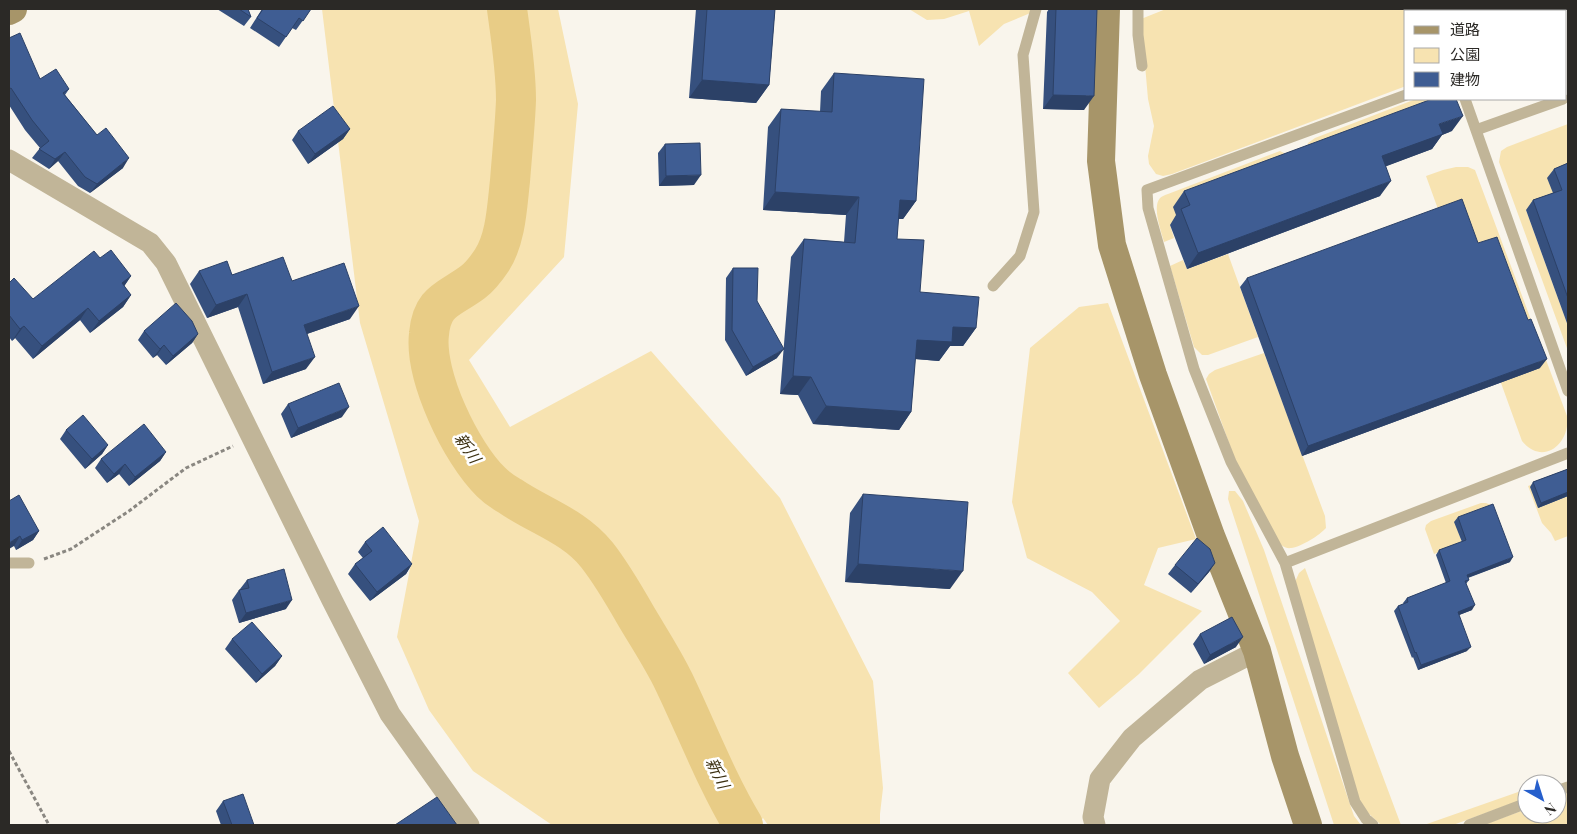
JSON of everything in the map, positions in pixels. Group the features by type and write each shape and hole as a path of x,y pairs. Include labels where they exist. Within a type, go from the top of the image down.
{"street":[{"path":"9,11 13,9"},
{"path":"1106,9 1100,161 1112,245 1153,375 1210,536 1257,651 1285,756 1308,825"},
{"path":"9,160 150,243 166,263 390,714 468,825"},
{"path":"1094,825 1093,817 1100,778 1132,738 1200,680 1257,651"}],"lane":[{"path":"994,286 1020,256 1034,212 1023,55 1036,9"},
{"path":"1138,9 1138,35 1142,66"},
{"path":"1373,825 1366,819 1355,802 1285,563 1230,462 1194,369 1148,208 1147,190 1404,96"},
{"path":"1465,100 1568,391"},
{"path":"1476,130 1560,100"},
{"path":"1285,563 1568,453"},
{"path":"9,563 29,563"},
{"path":"1470,825 1517,807"}],"path":[{"path":"29,563 51,558 71,549 128,512 186,468 251,437"},
{"path":"9,751 49,825"}],"green space":[{"path":"322,9 558,9 578,104 564,257 469,360 510,427 651,351 780,498 873,681 883,788 880,825 768,825 763,818 757,825 552,825 473,771 429,710 397,637 419,521 360,323"},
{"path":"909,9 1040,9 1004,24 979,46 969,11 944,19 927,20"},
{"path":"1166,9 1422,10 1404,10 1404,87 1163,176 1156,174 1149,164 1148,156 1154,126 1148,99 1141,19"},
{"path":"1413,100 1448,100 1307,147 1308,143 1315,138"},
{"path":"1568,124 1568,171 1555,200 1526,210 1568,326 1568,351 1499,162 1501,151 1507,147"},
{"path":"1280,151 1286,154 1174,207 1179,221 1170,225 1174,238 1164,242 1157,213 1158,202 1161,197"},
{"path":"1456,167 1468,167 1475,170 1567,416 1565,435 1560,443 1547,452 1538,452 1522,441 1426,176"},
{"path":"1228,254 1258,337 1208,355 1202,355 1194,347 1170,266 1183,260 1187,269"},
{"path":"1108,303 1196,539 1158,548 1144,585 1202,611 1139,674 1099,708 1068,673 1120,621 1092,592 1027,558 1012,502 1030,348 1079,307"},
{"path":"1264,353 1325,516 1326,528 1323,531 1305,543 1291,548 1285,547 1277,541 1234,457 1206,379 1215,370"},
{"path":"1568,470 1538,508 1568,496 1568,536 1555,541 1542,523 1528,486"},
{"path":"1229,491 1235,491 1243,501 1264,550 1354,816 1361,825 1334,825 1228,499"},
{"path":"1481,503 1491,505 1455,522 1462,543 1434,554 1425,529 1426,525 1431,521"},
{"path":"1305,568 1401,825 1381,825 1367,812 1359,799 1294,584 1299,573"},
{"path":"1517,792 1517,802 1453,825 1424,825"},
{"path":"1567,793 1568,825 1483,825 1517,813 1517,824 1567,824"}],"building":[{"path":"239,9 248,9 251,17"},
{"path":"263,9 311,9 303,21 299,18 286,37 257,18"},
{"path":"707,9 775,9 769,85 702,80"},
{"path":"1056,9 1097,9 1094,96 1053,95"},
{"path":"20,33 40,79 56,69 69,89 63,93 97,135 106,128 129,158 97,184 85,177 65,152 55,159 39,149 49,141 32,120 11,88 9,89 9,38"},
{"path":"834,73 924,79 916,201 900,200 897,239 924,240 920,292 979,297 976,328 953,327 952,342 917,340 911,412 826,406 811,377 793,376 804,239 855,243 859,197 775,192 781,109 832,112"},
{"path":"1429,100 1456,100 1463,116 1439,124 1443,134 1382,156 1391,181 1198,253 1181,209 1190,205 1184,191"},
{"path":"333,106 350,129 315,154 298,131"},
{"path":"700,143 701,175 666,176 665,144"},
{"path":"1568,163 1568,298 1533,200 1562,190 1554,169"},
{"path":"1462,199 1478,243 1497,237 1528,320 1531,319 1547,359 1308,446 1247,278"},
{"path":"111,250 131,276 122,283 131,295 99,321 88,308 42,346 24,326 20,329 9,315 9,283 14,278 33,299 94,251 100,258"},
{"path":"283,257 292,281 344,263 359,306 304,325 315,357 272,372 247,294 216,305 199,271 227,261 232,275"},
{"path":"733,268 758,268 757,301 784,349 753,367 732,330"},
{"path":"176,303 192,321 198,334 173,356 164,345 160,349 144,331"},
{"path":"339,383 349,407 298,428 288,404"},
{"path":"83,415 108,445 92,459 66,430"},
{"path":"144,424 166,452 135,477 125,464 114,474 101,459"},
{"path":"1568,469 1568,492 1541,503 1533,482"},
{"path":"863,494 968,502 963,571 858,564"},
{"path":"19,495 39,531 22,540 20,536 9,543 9,501"},
{"path":"1493,504 1513,557 1467,575 1469,580 1465,581 1475,605 1458,612 1471,647 1421,665 1398,606 1408,602 1407,598 1450,581 1439,550 1466,540 1458,517"},
{"path":"383,527 412,564 377,592 355,564 372,551 365,542"},
{"path":"1197,538 1210,549 1215,563 1198,584 1175,565"},
{"path":"284,569 292,600 246,613 239,590 249,588 247,580"},
{"path":"1232,617 1243,637 1210,655 1200,634"},
{"path":"252,622 282,656 262,674 232,639"},
{"path":"243,794 254,825 232,825 223,801"},
{"path":"437,797 457,825 395,825"}],"waterway":[{"name":"新川","path":"507,9 516,100 507,212 503,232 497,251 483,272 473,282 443,302 434,314 429,334 432,371 447,413 457,434 468,453 491,482 521,503 578,536 597,555 608,570 670,673 715,773 743,825"}]}
